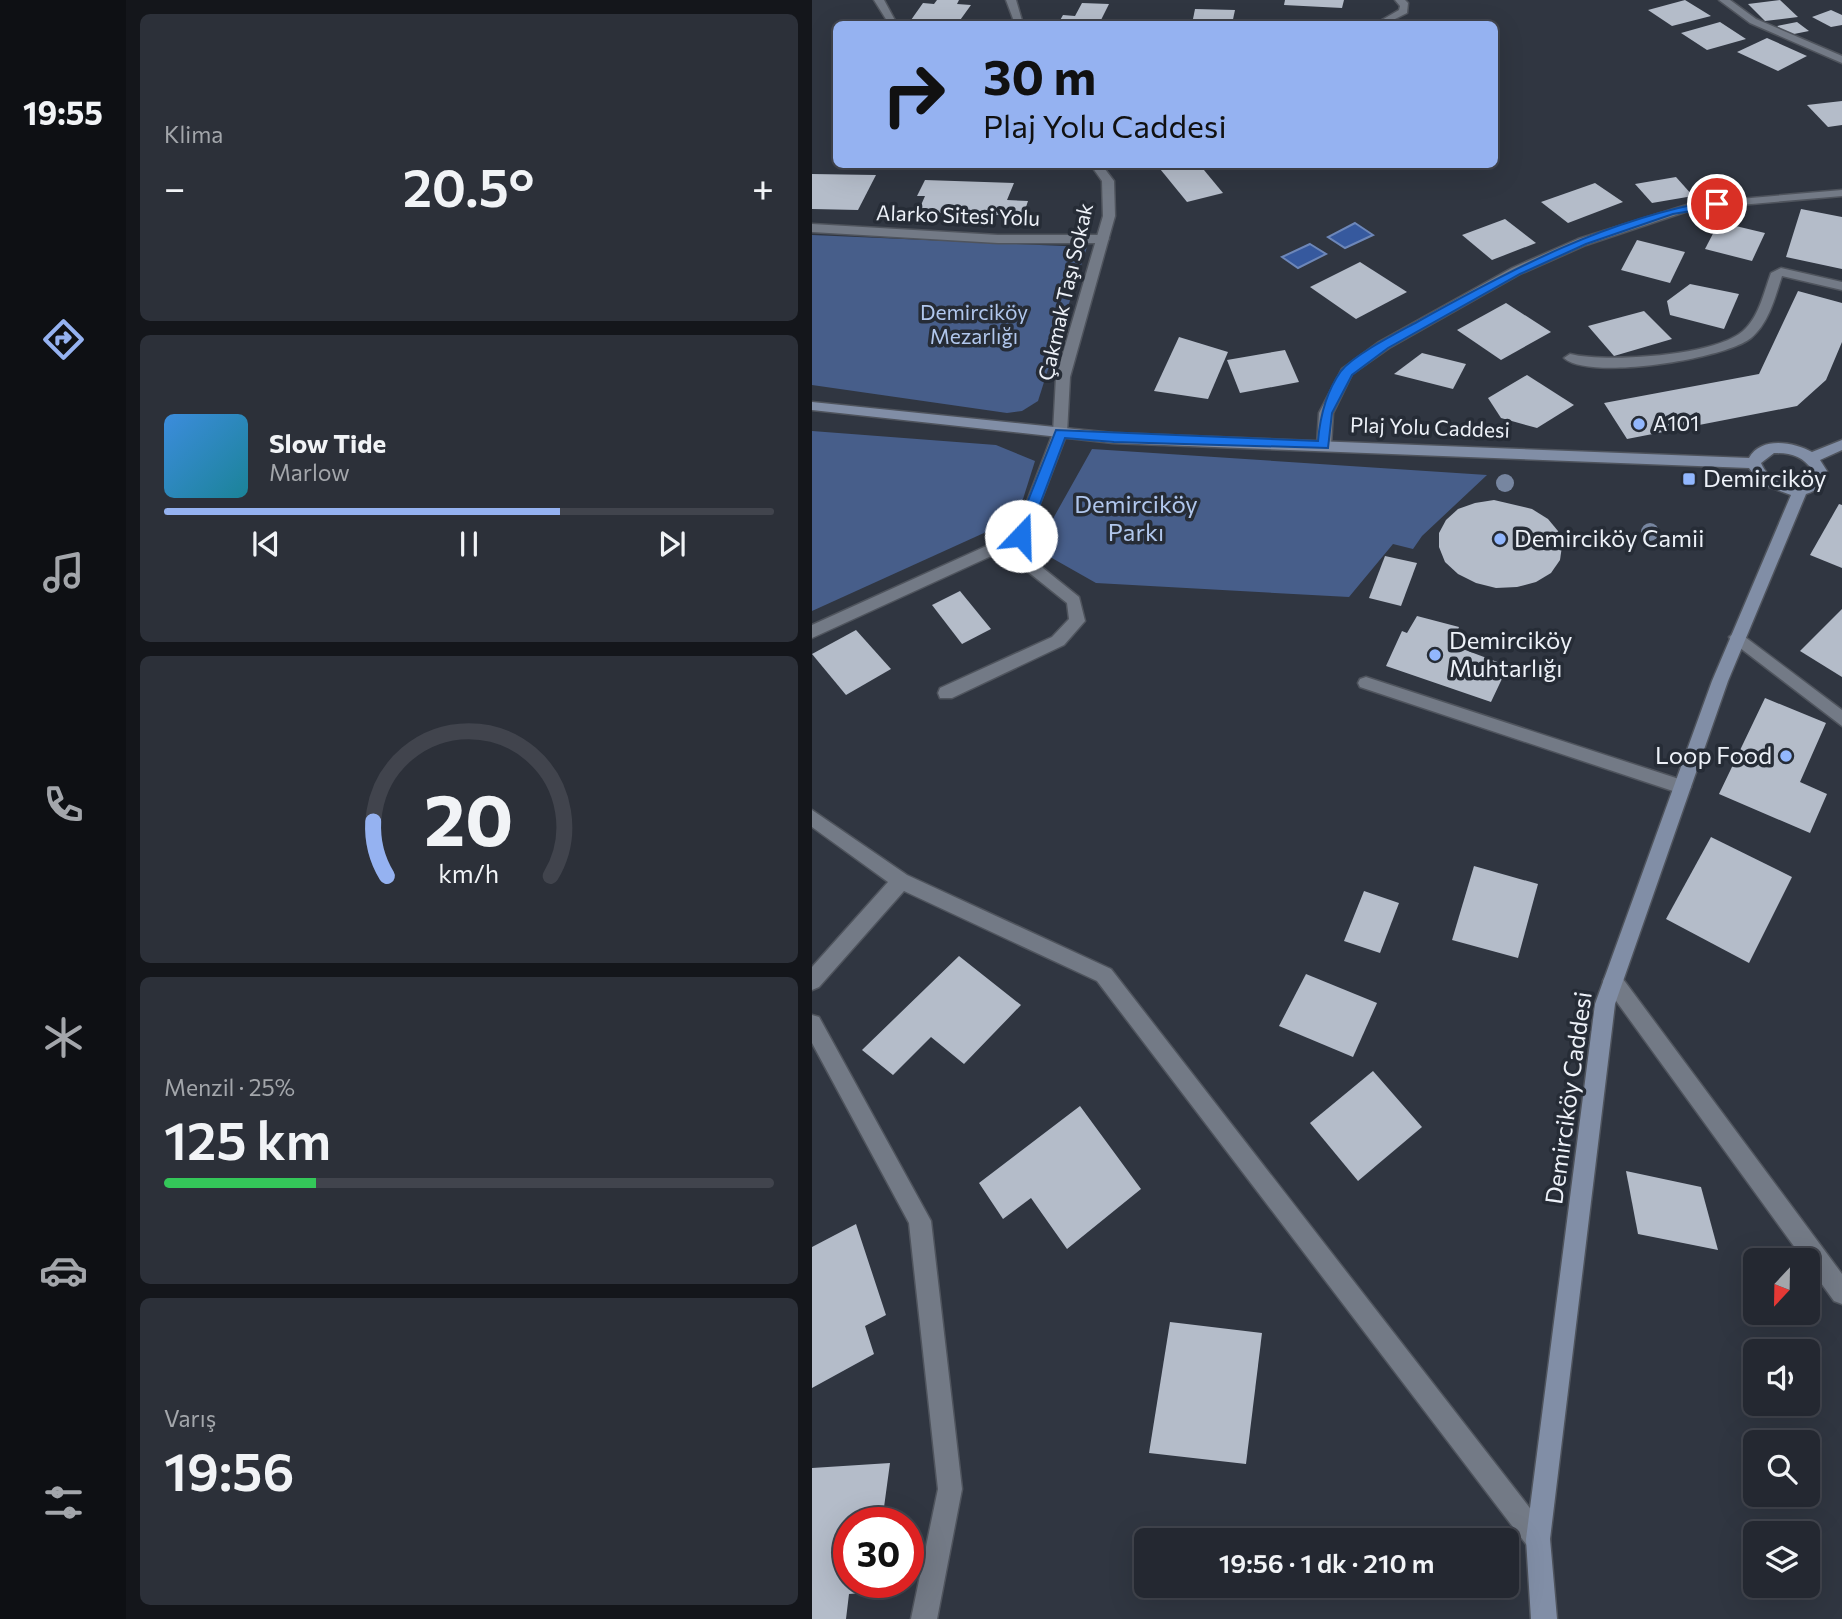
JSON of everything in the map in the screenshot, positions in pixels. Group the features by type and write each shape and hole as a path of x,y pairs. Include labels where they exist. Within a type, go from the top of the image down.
{"street":[{"path":"879,0 891,21"},
{"path":"1011,0 1018,21"},
{"path":"1385,21 1404,12 1405,5 1400,0"},
{"path":"1724,0 1752,21 1842,60"},
{"name":"Çakmak Taşı Sokak","path":"1021,536 1060,433 1063,377 1108,216 1108,181 1099,168"},
{"path":"1324,445 1326,413 1347,372 1384,345 1516,271 1582,242 1693,206 1842,193"},
{"name":"Alarko Sitesi Yolu","path":"812,228 998,239 1103,239"},
{"path":"1570,358 1592,363 1672,356 1727,346 1745,336 1757,322 1777,273 1842,286"},
{"name":"Plaj Yolu Caddesi","path":"812,406 1114,438 1754,463"},
{"path":"1812,458 1842,445"},
{"path":"1771,448 1793,449 1812,458 1820,471 1819,478 1809,488 1800,490 1768,484 1759,477 1754,463 1757,456 1771,448"},
{"name":"Demirciköy Caddesi","path":"1544,1619 1538,1539 1605,1004 1737,637 1800,490"},
{"path":"812,632 1021,536 1032,567 1074,601 1077,621 1058,641 946,693"},
{"path":"1737,637 1842,719"},
{"path":"1366,683 1682,788"},
{"path":"812,817 901,881 1104,975 1538,1539"},
{"path":"812,981 901,881"},
{"path":"1614,981 1842,1293"},
{"path":"812,1024 920,1221 950,1489 924,1619"}],"green space":[{"name":"Demirciköy Mezarlığı","path":"812,235 1087,247 1038,401 1022,411 1007,413 812,385"},
{"path":"812,431 996,445 1035,461 1017,518 812,611"},
{"name":"Demirciköy Parkı","path":"1092,449 1487,475 1422,536 1413,549 1393,544 1349,597 1096,583 1036,549"}],"shaded area":[{"path":"1355,223 1373,235 1345,248 1328,237"},
{"path":"1310,244 1326,254 1298,268 1282,257"}],"building":[{"path":"937,0 959,0 957,4 971,5 959,21 911,20 923,3 934,4"},
{"path":"1285,0 1344,0 1342,8 1284,5"},
{"path":"1685,0 1711,16 1672,26 1648,10"},
{"path":"1780,0 1798,17 1765,21 1748,4"},
{"path":"1082,3 1109,4 1100,21 1060,21 1063,15 1075,16"},
{"path":"1195,9 1235,10 1233,21 1193,21"},
{"path":"1831,10 1842,15 1842,25 1831,27 1812,17"},
{"path":"1720,22 1746,39 1707,50 1681,33"},
{"path":"1797,22 1809,31 1789,35 1777,26"},
{"path":"1767,38 1807,56 1778,71 1737,52"},
{"path":"1842,101 1842,125 1828,127 1807,105"},
{"path":"1159,168 1202,168 1223,193 1187,202"},
{"path":"812,174 876,175 858,210 812,209"},
{"path":"1676,177 1693,196 1652,203 1635,184"},
{"path":"925,180 1014,183 1007,200 1028,201 1023,216 918,212 925,196 917,196"},
{"path":"1595,183 1623,202 1568,223 1541,202"},
{"path":"1801,209 1842,217 1842,269 1786,257"},
{"path":"1505,219 1536,243 1492,260 1462,235"},
{"path":"1719,222 1765,233 1752,261 1705,249"},
{"path":"1637,240 1685,252 1670,283 1621,270"},
{"path":"1360,262 1407,292 1356,319 1310,287"},
{"path":"1690,284 1739,294 1724,329 1670,315 1667,301"},
{"path":"1798,291 1842,303 1842,342 1826,380 1797,406 1627,439 1604,403 1759,374"},
{"path":"1506,303 1551,332 1501,360 1457,330"},
{"path":"1644,311 1672,339 1614,356 1588,326"},
{"path":"1179,337 1228,352 1208,399 1154,391"},
{"path":"1285,350 1299,382 1240,393 1227,360"},
{"path":"1422,353 1466,364 1453,389 1394,374"},
{"path":"1527,375 1574,405 1537,428 1501,418 1488,398"},
{"name":"Demirciköy Camii","path":"1494,500 1532,509 1548,519 1558,531 1562,546 1560,560 1551,573 1536,582 1517,587 1496,588 1476,583 1458,574 1445,562 1439,547 1439,533 1446,520 1458,509"},
{"path":"1839,504 1842,505 1842,568 1810,555"},
{"path":"1385,556 1417,563 1401,606 1369,598"},
{"path":"960,591 991,629 962,644 932,605"},
{"path":"1842,609 1842,677 1800,651"},
{"name":"Demirciköy Muhtarlığı","path":"1417,616 1459,627 1452,645 1508,666 1491,702 1386,666 1402,631 1407,633"},
{"path":"856,630 891,669 846,695 812,654"},
{"path":"1765,698 1826,723 1800,782 1827,794 1810,833 1719,794"},
{"path":"1711,837 1792,877 1749,963 1666,919"},
{"path":"1474,866 1538,884 1518,958 1452,940"},
{"path":"1364,891 1399,903 1380,953 1344,941"},
{"path":"959,956 1021,1005 964,1064 931,1037 893,1075 862,1050"},
{"path":"1306,974 1377,1003 1353,1057 1279,1026"},
{"path":"1373,1071 1422,1127 1358,1181 1310,1123"},
{"path":"1080,1106 1141,1189 1067,1249 1031,1198 1003,1219 979,1183"},
{"path":"1626,1171 1701,1187 1718,1250 1638,1234"},
{"path":"856,1224 886,1315 865,1326 874,1354 812,1388 812,1247"},
{"path":"1170,1322 1262,1333 1246,1464 1149,1453"},
{"path":"890,1463 884,1507 833,1507 833,1598 849,1598 846,1619 812,1619 812,1468"}],"place":[{"name":"A101","path":"1639,424"},
{"name":"Demirciköy","path":"1689,479"},
{"name":"Demirciköy Camii","path":"1500,539"},
{"name":"Demirciköy Muhtarlığı","path":"1435,655"},
{"name":"Loop Food","path":"1786,756"}],"route":[{"path":"1021,536 1060,433 1114,438 1324,445 1326,413 1347,372 1384,345 1516,271 1582,242 1671,211 1717,204"}]}
